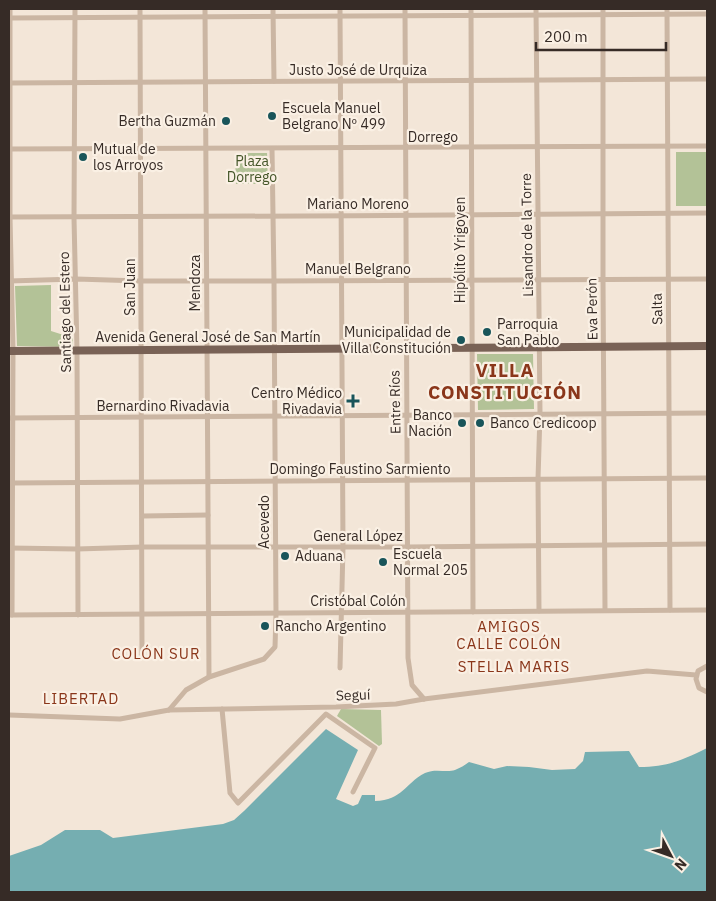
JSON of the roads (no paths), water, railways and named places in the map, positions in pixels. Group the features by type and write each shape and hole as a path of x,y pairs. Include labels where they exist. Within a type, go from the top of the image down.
{"main road":[{"name":"Avenida General José de San Martín","path":"11,350 707,346"}],"street":[{"path":"10,9 10,468 12,483 10,511 10,615"},
{"name":"Santiago del Estero","path":"76,9 74,218 77,350 78,615"},
{"name":"San Juan","path":"140,9 139,150 143,481 142,655"},
{"name":"Mendoza","path":"205,9 209,677"},
{"path":"273,9 274,81"},
{"path":"340,9 340,281 343,547 340,668"},
{"name":"Entre Ríos","path":"406,9 408,658 412,685 424,699"},
{"path":"9,18 406,16 471,12 667,12 707,14"},
{"name":"Hipólito Yrigoyen","path":"471,12 473,612"},
{"name":"Lisandro de la Torre","path":"536,12 540,414 538,479 539,611"},
{"name":"Eva Perón","path":"603,12 605,610"},
{"name":"Salta","path":"667,12 670,610"},
{"name":"Justo José de Urquiza","path":"10,83 707,79"},
{"name":"Dorrego","path":"9,149 139,150 707,146"},
{"name":"Acevedo","path":"169,710 186,690 209,677 264,659 275,647 276,546 272,149"},
{"name":"Mariano Moreno","path":"9,217 707,213"},
{"name":"Manuel Belgrano","path":"10,281 707,279"},
{"name":"Bernardino Rivadavia","path":"10,418 707,413"},
{"name":"Domingo Faustino Sarmiento","path":"12,483 707,478"},
{"path":"143,516 208,515"},
{"name":"General López","path":"11,548 707,544"},
{"name":"Cristóbal Colón","path":"10,615 707,610"},
{"path":"707,666 701,668 696,675 699,688 707,692"},
{"name":"Seguí","path":"9,715 120,719 169,710 396,704 647,671 696,675"},
{"path":"330,717 336,707"},
{"path":"222,709 230,794 238,804 326,714 375,748 353,792"}],"water":[{"path":"326,729 358,750 336,799 353,806 358,804 362,795 375,795 375,801 392,798 425,773 455,770 469,762 494,769 507,766 552,770 575,769 583,761 585,752 629,751 639,767 649,767 674,762 707,748 707,892 9,892 9,856 41,845 65,830 100,830 113,838 223,824 234,820"}],"place":[{"name":"Escuela Manuel Belgrano Nº 499","path":"272,116"},
{"name":"Bertha Guzmán","path":"226,121"},
{"name":"Mutual de los Arroyos","path":"83,157"},
{"name":"Parroquia San Pablo","path":"487,332"},
{"name":"Municipalidad de Villa Constitución","path":"461,340"},
{"name":"Centro Médico Rivadavia","path":"353,401"},
{"name":"Banco Nación","path":"462,423"},
{"name":"Banco Credicoop","path":"480,423"},
{"name":"Aduana","path":"285,556"},
{"name":"Escuela Normal 205","path":"383,562"},
{"name":"Rancho Argentino","path":"265,626"}],"district":[{"name":"VILLA CONSTITUCIÓN","path":"505,381"},
{"name":"AMIGOS CALLE COLÓN","path":"509,634"},
{"name":"COLÓN SUR","path":"156,653"},
{"name":"STELLA MARIS","path":"514,666"},
{"name":"LIBERTAD","path":"81,698"}],"park label":[{"name":"Plaza Dorrego","path":"252,170"}]}
